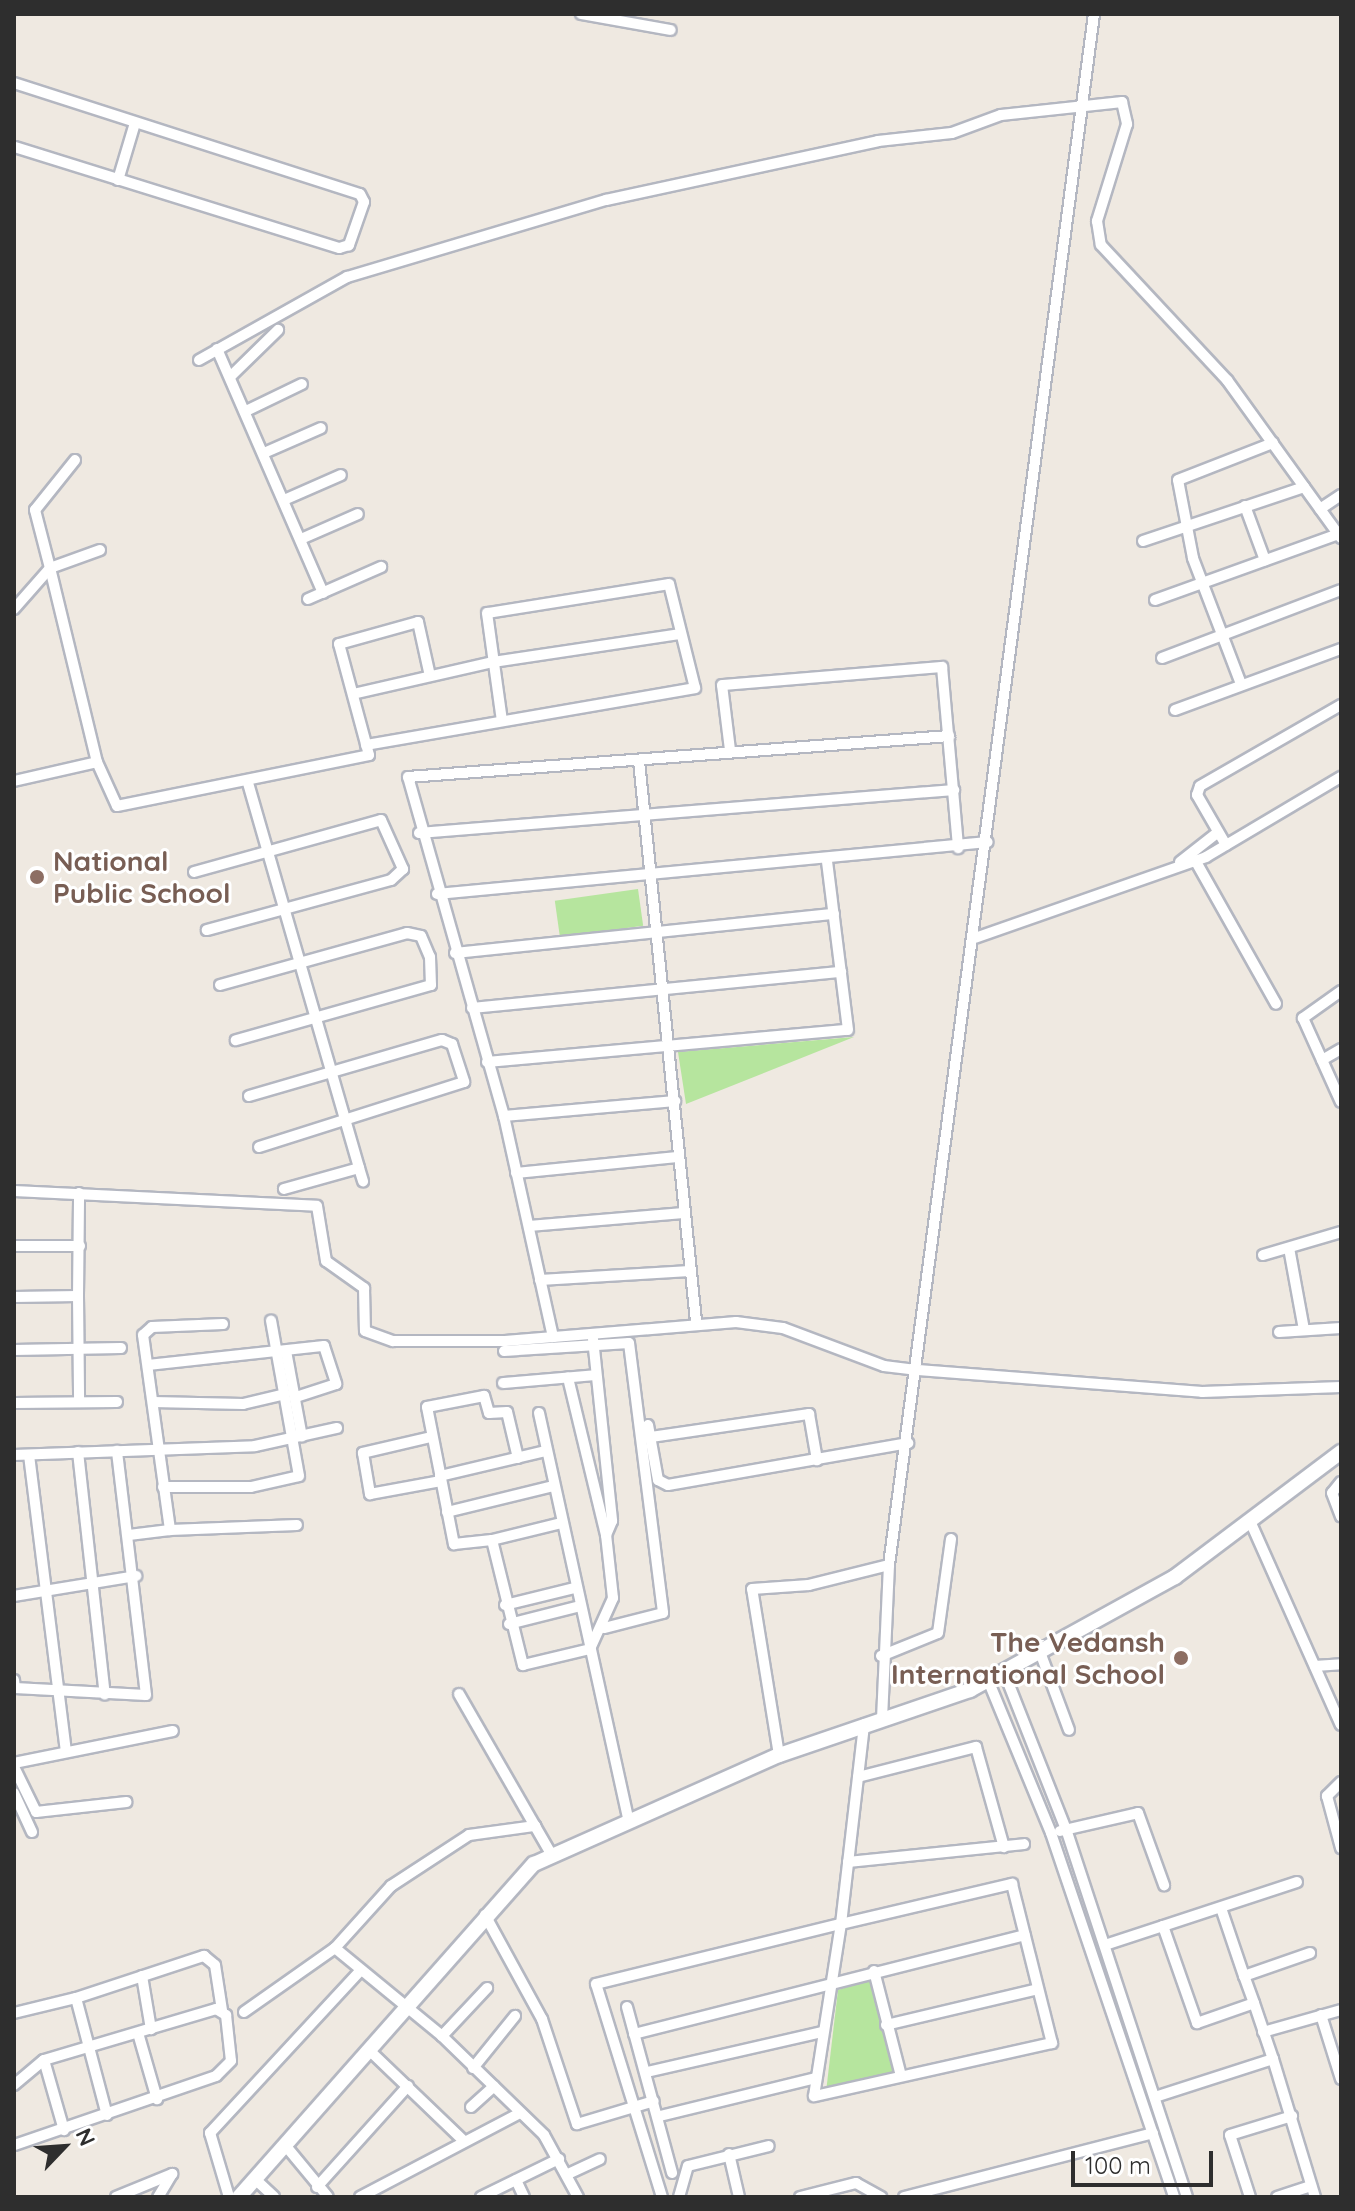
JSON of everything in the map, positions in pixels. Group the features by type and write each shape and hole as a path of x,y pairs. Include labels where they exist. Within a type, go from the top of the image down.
{"street":[{"path":"581,14 639,19 671,30"},
{"path":"882,1719 881,1656 889,1565 988,842 1094,14"},
{"path":"14,83 360,194 364,202 349,245 339,248 14,147"},
{"path":"199,360 347,277 606,200 878,141 941,136 1001,115 1122,102 1129,114 1097,221 1101,245 1215,365 1340,536 1155,600"},
{"path":"118,180 135,123"},
{"path":"231,376 278,330"},
{"path":"217,349 323,593"},
{"path":"246,411 302,384"},
{"path":"264,453 321,428"},
{"path":"1241,684 1201,583 1183,527 1180,476 1273,443"},
{"path":"75,460 35,510 97,762 117,806 248,783 369,755 339,644 418,622 430,676"},
{"path":"284,500 341,475"},
{"path":"1143,541 1304,487"},
{"path":"1320,509 1341,495"},
{"path":"1245,506 1265,560"},
{"path":"301,539 358,514"},
{"path":"14,609 50,568 100,550"},
{"path":"308,599 381,567"},
{"path":"366,745 695,688 669,584 487,613 502,721"},
{"path":"1162,658 1341,590"},
{"path":"353,694 493,662 681,634"},
{"path":"1175,710 1341,649"},
{"path":"730,750 722,685 942,667 958,848"},
{"path":"1226,845 1217,833 1200,786 1341,705"},
{"path":"553,1337 504,1116 419,833 408,777 639,761 730,750 949,736"},
{"path":"639,761 653,937 659,994 670,1049 677,1157 696,1321"},
{"path":"14,781 97,762"},
{"path":"975,938 1179,863 1195,860 1341,777"},
{"path":"248,783 363,1181"},
{"path":"419,833 954,790"},
{"path":"194,872 381,820 403,869 391,880 207,930"},
{"path":"1179,863 1217,833"},
{"path":"437,894 647,878 958,848 988,842"},
{"path":"1195,860 1276,1004"},
{"path":"487,1062 670,1049 848,1030 827,861"},
{"path":"455,953 653,937 834,914"},
{"path":"220,985 407,933 421,936 430,957 431,985 236,1040"},
{"path":"472,1008 659,994 841,972"},
{"path":"1341,991 1303,1018 1341,1102"},
{"path":"249,1096 447,1040 464,1082 259,1147"},
{"path":"1322,1060 1341,1049"},
{"path":"504,1116 675,1101"},
{"path":"516,1173 677,1157"},
{"path":"284,1189 359,1168"},
{"path":"14,1191 317,1206 321,1253 331,1268 364,1288 363,1326 370,1336 451,1343 553,1337 696,1321 783,1328 884,1366 918,1370 1202,1392 1341,1387"},
{"path":"79,1193 79,1400"},
{"path":"529,1226 683,1213"},
{"path":"1263,1255 1341,1232"},
{"path":"14,1246 80,1246"},
{"path":"1289,1248 1304,1330"},
{"path":"540,1280 690,1271"},
{"path":"14,1297 78,1296"},
{"path":"163,1487 251,1487 299,1476 298,1438 281,1352 271,1320"},
{"path":"170,1530 148,1365 148,1329 223,1324"},
{"path":"1279,1332 1341,1328"},
{"path":"592,1331 602,1449 612,1521 606,1535"},
{"path":"504,1351 629,1344 663,1611 657,1619 604,1628"},
{"path":"148,1365 324,1346 336,1376 334,1387 243,1404 153,1402"},
{"path":"14,1350 121,1348"},
{"path":"503,1383 596,1375"},
{"path":"492,1540 520,1664 590,1649 604,1628 614,1590 606,1535 568,1378"},
{"path":"518,1458 507,1412 489,1413 483,1395 427,1407 455,1547 562,1523"},
{"path":"14,1403 117,1402"},
{"path":"539,1413 575,1588 629,1821"},
{"path":"651,1437 809,1414 817,1460"},
{"path":"648,1425 661,1484 908,1443"},
{"path":"14,1455 298,1438 337,1428"},
{"path":"431,1437 363,1453 370,1494 546,1451"},
{"path":"588,1453 602,1449"},
{"path":"14,1680 15,1688 146,1695 136,1576 117,1451"},
{"path":"78,1452 96,1581 105,1695"},
{"path":"239,2197 485,1915 551,1854 779,1755 1004,1672 1175,1577 1341,1452"},
{"path":"29,1455 66,1752"},
{"path":"1341,1482 1332,1493 1341,1516"},
{"path":"447,1512 554,1486"},
{"path":"1250,1521 1341,1725"},
{"path":"129,1535 170,1530 297,1525"},
{"path":"881,1656 938,1633 951,1539"},
{"path":"779,1755 752,1589 809,1585 889,1565"},
{"path":"14,1596 136,1576"},
{"path":"505,1605 575,1588"},
{"path":"509,1624 580,1606"},
{"path":"1040,1652 1069,1730"},
{"path":"1315,1666 1341,1664"},
{"path":"1004,1672 1066,1829 1187,2197"},
{"path":"988,1680 1051,1833 1174,2197"},
{"path":"459,1694 551,1854"},
{"path":"662,2197 596,1984 841,1924 1012,1884 1052,2043 814,2096 821,2032 841,1924 864,1724"},
{"path":"126,1802 36,1812 14,1765 173,1731"},
{"path":"858,1777 976,1747 1004,1847"},
{"path":"1341,1782 1327,1796 1341,1848"},
{"path":"14,1793 32,1832"},
{"path":"1051,1833 1138,1813 1164,1885"},
{"path":"244,2012 335,1948 377,1897 469,1835 535,1826"},
{"path":"848,1862 1024,1844"},
{"path":"1105,1945 1297,1882"},
{"path":"1221,1908 1292,2116 1313,2192 1277,2197"},
{"path":"485,1915 542,2019 577,2124 654,2101"},
{"path":"1163,1926 1194,2022 1254,2003"},
{"path":"634,2034 1025,1935"},
{"path":"335,1948 442,2036 494,2086 559,2159 578,2197"},
{"path":"1244,1976 1310,1953"},
{"path":"14,2013 76,1998 209,1957 231,2052 226,2067 157,2099 14,2145"},
{"path":"229,2197 210,2133 361,1970"},
{"path":"874,1971 901,2076"},
{"path":"142,1976 151,2029"},
{"path":"442,2036 487,1988"},
{"path":"886,2025 1038,1989"},
{"path":"76,1998 86,2048 107,2115"},
{"path":"627,2007 660,2116 672,2173"},
{"path":"14,2085 44,2060 222,2010"},
{"path":"1263,2032 1341,2010"},
{"path":"1321,2015 1339,2064 1341,2079"},
{"path":"473,2068 515,2016"},
{"path":"647,2072 821,2032"},
{"path":"138,2033 157,2099"},
{"path":"369,2050 464,2141"},
{"path":"1155,2097 1273,2059"},
{"path":"44,2060 64,2130"},
{"path":"660,2116 816,2078"},
{"path":"317,2187 408,2086"},
{"path":"471,2107 494,2086"},
{"path":"360,2197 520,2113"},
{"path":"1250,2197 1230,2135 1292,2116"},
{"path":"904,2197 1153,2133"},
{"path":"285,2145 328,2197"},
{"path":"679,2197 682,2171 729,2154 769,2146"},
{"path":"729,2154 739,2197"},
{"path":"481,2197 559,2159"},
{"path":"568,2174 600,2159"},
{"path":"116,2197 172,2174 158,2197"},
{"path":"255,2179 274,2197"},
{"path":"516,2180 524,2197"},
{"path":"800,2197 856,2183 881,2197"}],"green space":[{"path":"638,889 643,926 560,937 555,901"},
{"path":"854,1037 686,1104 678,1052"},
{"path":"873,1979 899,2075 826,2092 838,1990"}],"place":[{"name":"National Public School","path":"37,877"},
{"name":"The Vedansh International School","path":"1181,1658"}]}
